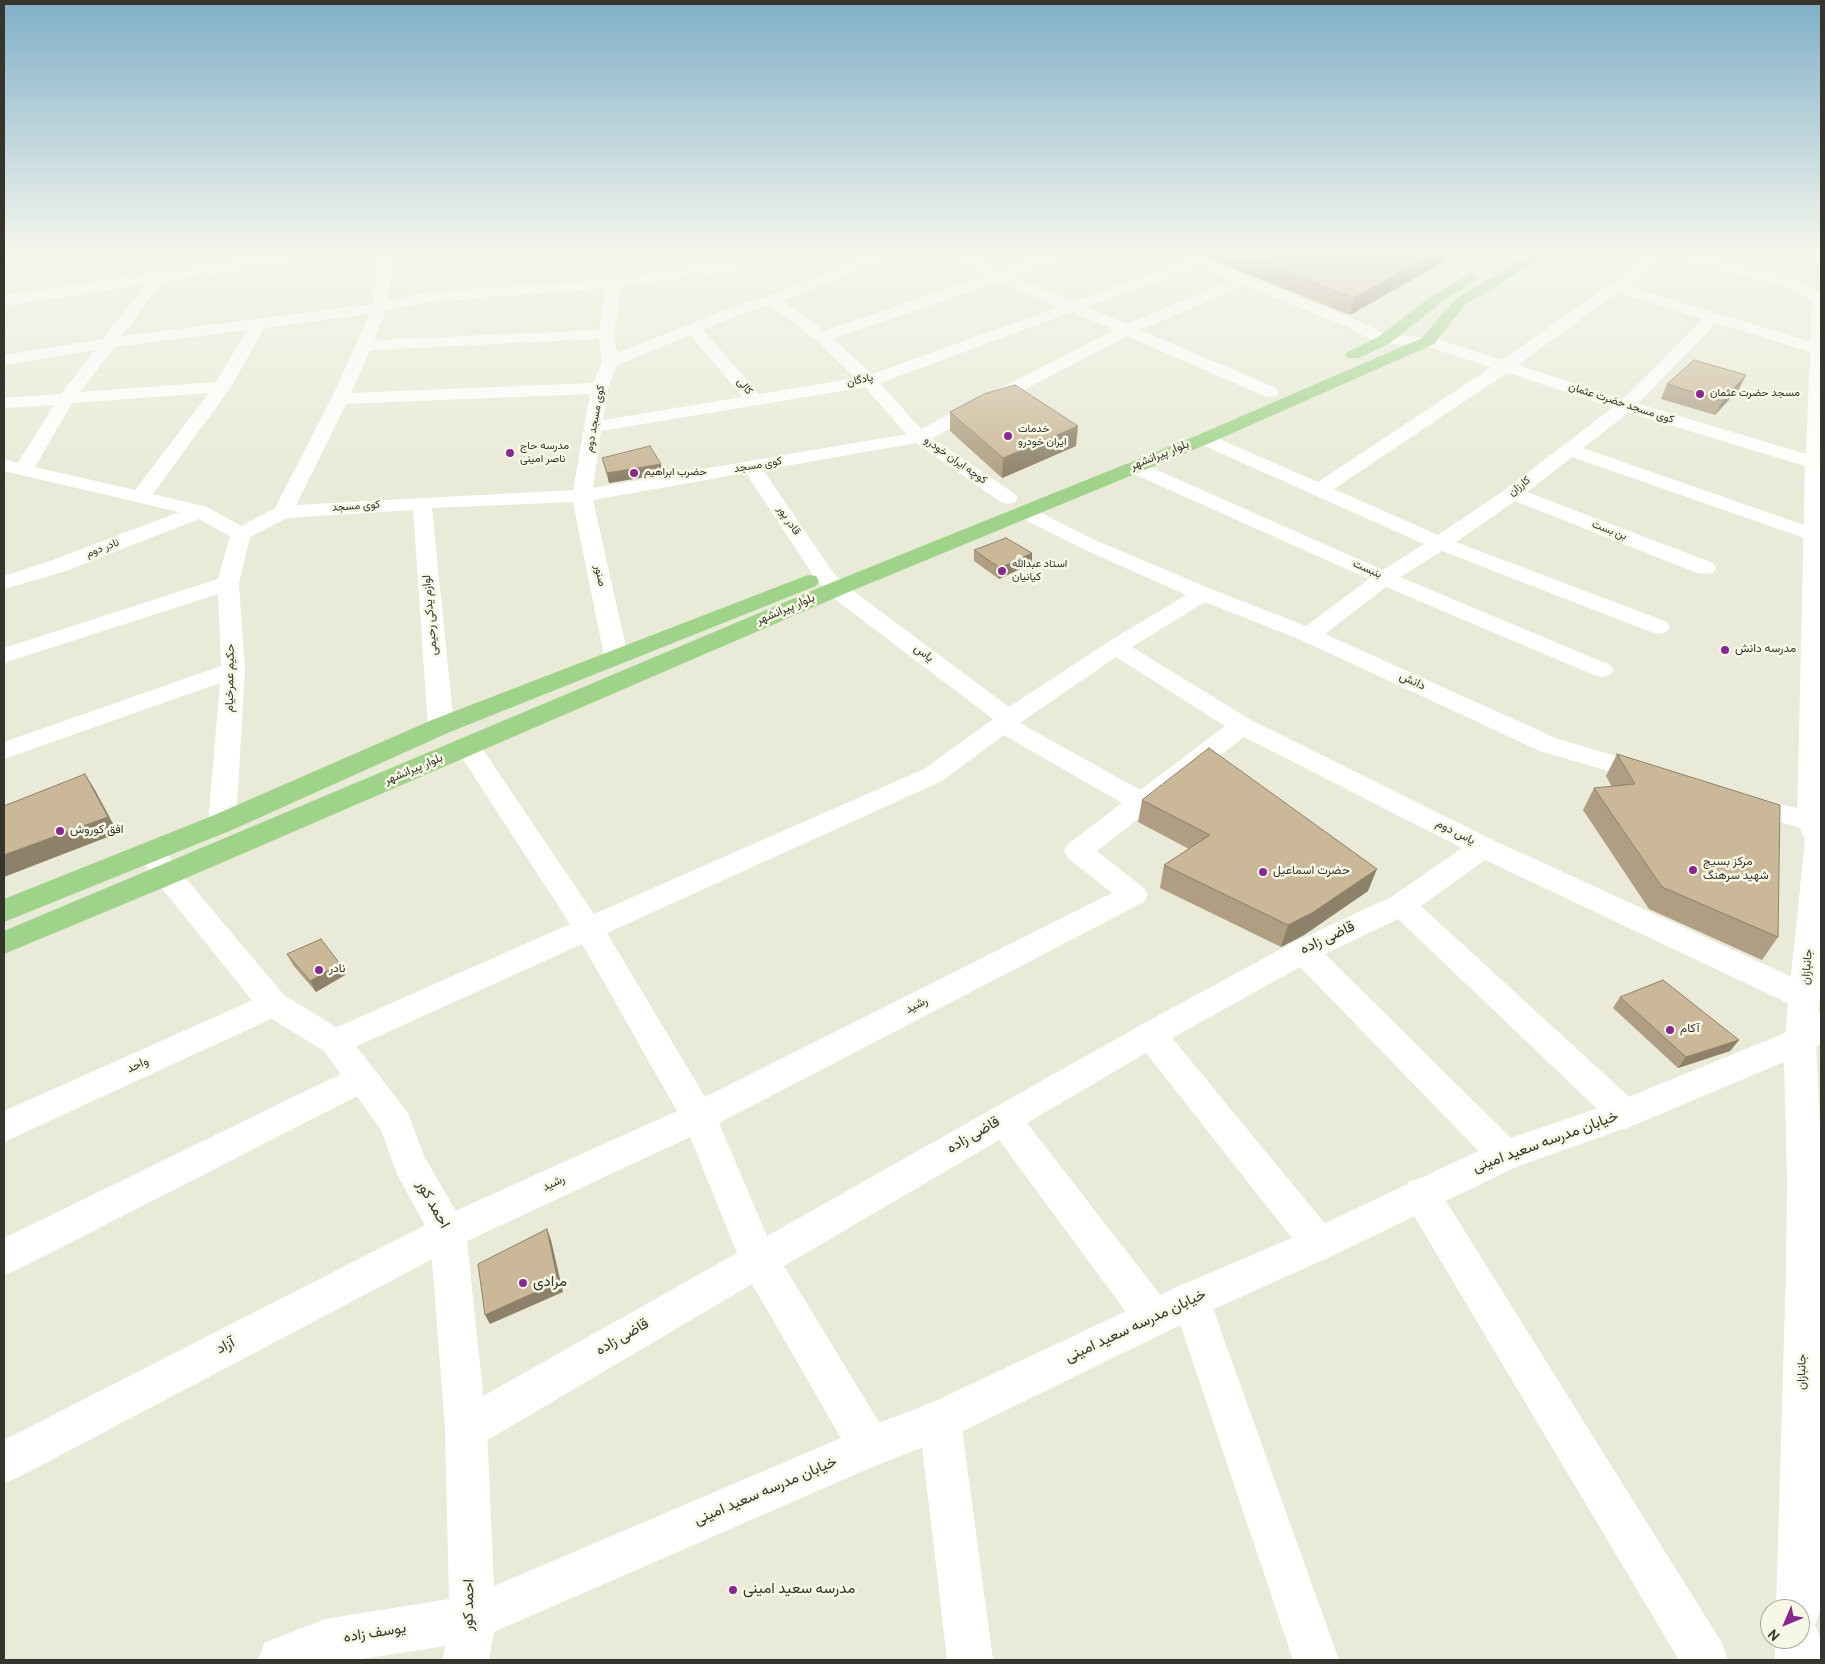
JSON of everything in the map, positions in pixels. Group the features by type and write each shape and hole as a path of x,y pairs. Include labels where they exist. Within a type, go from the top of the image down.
{"main road":[{"name":"بلوار پیرانشهر","path":"4,911 159,864 468,747 830,582 1016,505 1270,392 1384,340 1400,328"},
{"name":"بلوار پیرانشهر","path":"1016,505 1134,467 1204,439 1428,341 1439,328"},
{"name":"بلوار پیرانشهر","path":"4,943 159,864 222,823 441,726 616,656 830,582"}],"street":[{"path":"24,468 65,400 119,328"},
{"path":"4,360 107,343 224,328"},
{"path":"141,496 222,387 256,328"},
{"path":"283,512 340,399 371,328"},
{"path":"607,328 606,334 610,362 693,328"},
{"name":"کالی","path":"693,328 756,400"},
{"name":"کوچه ایران خودرو","path":"809,328 869,381 919,437 1016,505"},
{"path":"822,337 849,328"},
{"name":"پادگان","path":"594,427 869,381 1015,328"},
{"path":"1121,328 1270,392"},
{"name":"کوی مسجد","path":"241,534 283,512 422,503 582,496 919,437 1132,328"},
{"path":"1360,328 1384,340"},
{"path":"1319,490 1505,366 1558,328"},
{"name":"کارزان","path":"1309,635 1384,578 1440,543 1513,493 1626,406 1703,328"},
{"path":"1745,328 1817,349"},
{"name":"جانبازان","path":"1800,1599 1810,1523 1813,1274 1805,1179 1811,1033 1806,997 1818,840 1811,822 1814,535 1818,493 1815,463 1818,328"},
{"path":"363,346 606,334"},
{"name":"کوی مسجد حضرت عثمان","path":"1384,340 1428,341 1626,406 1815,463"},
{"name":"کوی مسجد دوم","path":"582,496 599,388 610,362"},
{"path":"4,403 222,387"},
{"path":"340,399 599,388"},
{"path":"1204,439 1440,543 1659,627"},
{"path":"1568,449 1814,535"},
{"path":"4,465 141,496 200,512 241,534"},
{"name":"قادر پور","path":"752,467 830,582"},
{"name":"بنبست","path":"1134,467 1384,578 1602,670"},
{"name":"بن بست","path":"1513,493 1705,568"},
{"name":"صنور","path":"582,496 616,656"},
{"name":"لوازم یدکی رحیمی","path":"422,503 441,726"},
{"name":"دانش","path":"1016,505 1088,544 1203,594 1309,635 1549,745 1670,781"},
{"name":"نادر دوم","path":"4,582 58,566 200,512"},
{"name":"حکیم عمرخیام","path":"222,823 234,670 228,583 241,534"},
{"name":"یاس","path":"830,582 1006,722 1142,803"},
{"path":"4,656 228,583"},
{"path":"335,1042 932,775 1116,647 1203,594"},
{"name":"یاس دوم","path":"1116,647 1242,726 1483,847 1806,997"},
{"path":"4,751 234,670"},
{"name":"رشید","path":"448,1232 699,1117 1134,895 1078,851 1242,726"},
{"path":"468,747 588,928 699,1117 759,1260 870,1448"},
{"path":"1726,798 1811,822"},
{"name":"قاضی زاده","path":"466,1429 1150,1035 1303,951 1401,905 1483,847"},
{"name":"احمد کور","path":"159,864 273,1004 335,1042 396,1124 409,1163 448,1232 466,1429 469,1639"},
{"path":"1401,905 1625,1114"},
{"path":"1303,951 1506,1155"},
{"name":"واحد","path":"4,1127 273,1004"},
{"name":"خیابان مدرسه سعید امینی","path":"469,1639 870,1448 940,1420 1191,1300 1319,1244 1506,1155 1625,1114 1811,1033"},
{"path":"1150,1035 1319,1244"},
{"path":"4,1257 361,1078"},
{"path":"1003,1119 1154,1318"},
{"path":"1422,1194 1705,1660"},
{"name":"آزاد","path":"4,1462 448,1232"},
{"path":"1191,1300 1316,1660"},
{"path":"940,1420 970,1660"},
{"name":"یوسف زاده","path":"282,1660 325,1642 469,1639"}],"building":[{"path":"1694,360 1746,375 1722,401 1667,384"},
{"path":"1015,385 1078,426 1003,458 950,412 984,394"},
{"path":"650,446 661,464 607,473 602,458"},
{"path":"1006,538 1032,553 1000,568 974,550"},
{"name":"حضرت اسماعیل","path":"1209,748 1377,869 1312,913 1288,925 1164,865 1210,835 1142,800"},
{"name":"مرکز بسیج شهید سرهنگ","path":"1617,754 1780,805 1778,937 1662,887 1594,788 1635,784"},
{"path":"85,774 108,817 4,855 4,806"},
{"path":"321,939 340,964 310,981 287,954"},
{"name":"آکام","path":"1663,980 1739,1040 1686,1057 1620,997"},
{"name":"مرادی","path":"547,1229 558,1282 485,1315 478,1264"}],"place":[{"name":"مسجد حضرت عثمان","path":"1700,394"},
{"name":"خدمات ایران خودرو","path":"1008,436"},
{"name":"مدرسه حاج ناصر امینی","path":"510,453"},
{"name":"حضرب ابراهیم","path":"634,473"},
{"name":"استاد عبدالله کیانیان","path":"1002,571"},
{"name":"مدرسه دانش","path":"1725,650"},
{"name":"افق کوروش","path":"60,831"},
{"name":"مرکز بسیج شهید سرهنگ","path":"1693,870"},
{"name":"حضرت اسماعیل","path":"1263,872"},
{"name":"نادر","path":"319,970"},
{"name":"آکام","path":"1670,1030"},
{"name":"مرادی","path":"523,1283"},
{"name":"مدرسه سعید امینی","path":"733,1590"}]}
